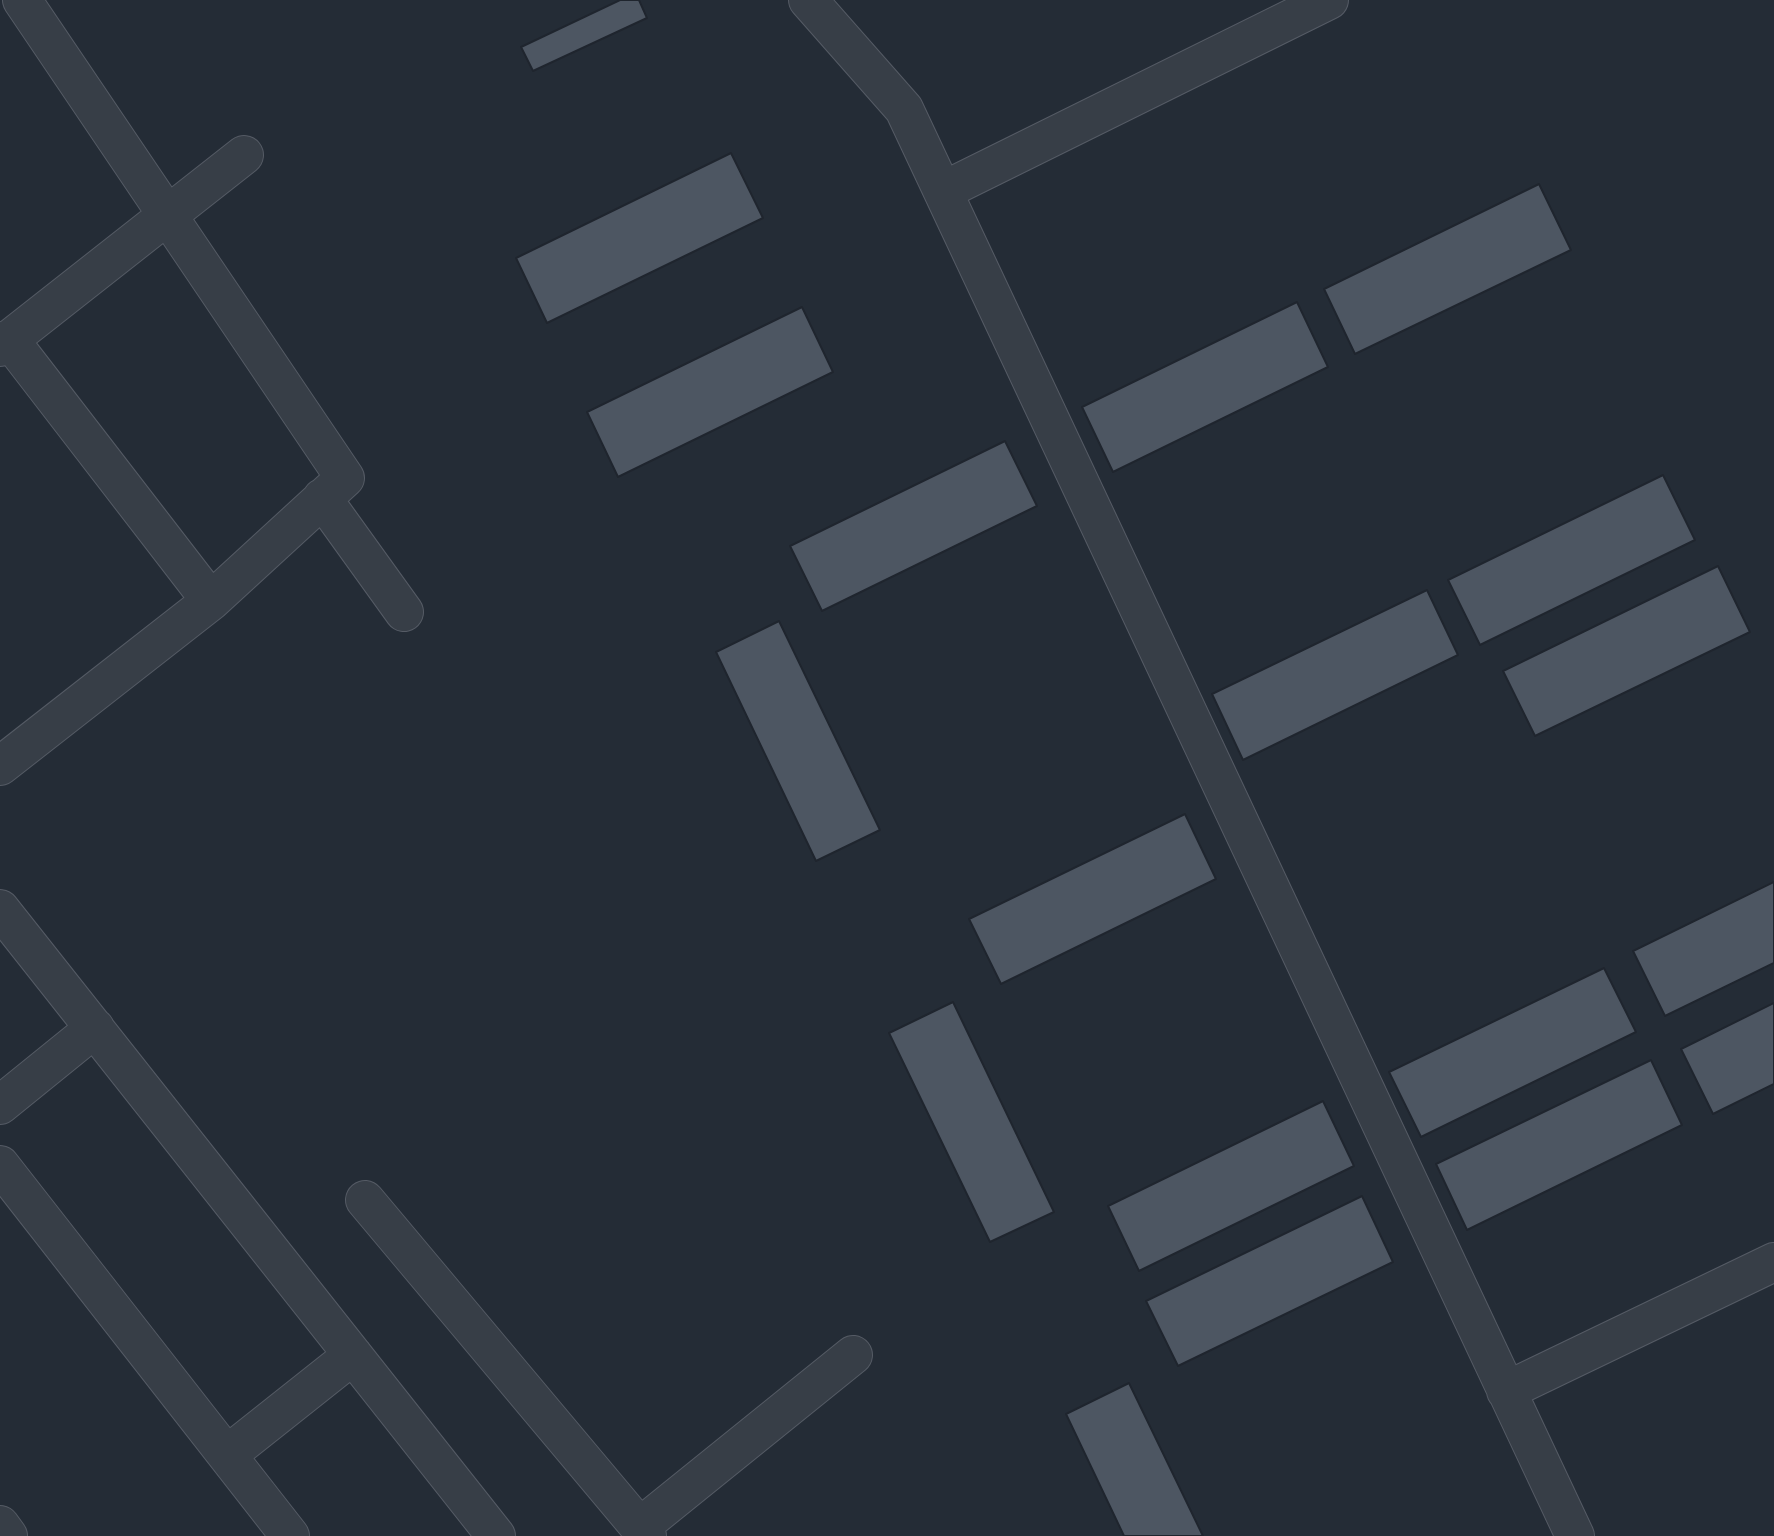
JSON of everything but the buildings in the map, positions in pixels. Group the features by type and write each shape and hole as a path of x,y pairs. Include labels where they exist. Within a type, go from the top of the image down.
{"street":[{"path":"0,766 211,601 345,478 22,0"},
{"path":"808,0 904,109 1575,1536"},
{"path":"943,191 1329,0"},
{"path":"211,601 5,343 244,155"},
{"path":"322,498 404,612"},
{"path":"0,909 496,1536"},
{"path":"0,1105 94,1028"},
{"path":"0,1165 290,1536"},
{"path":"365,1200 643,1532 853,1355"},
{"path":"1506,1391 1774,1262"},
{"path":"227,1455 353,1355"},
{"path":"0,1525 8,1536"}]}
